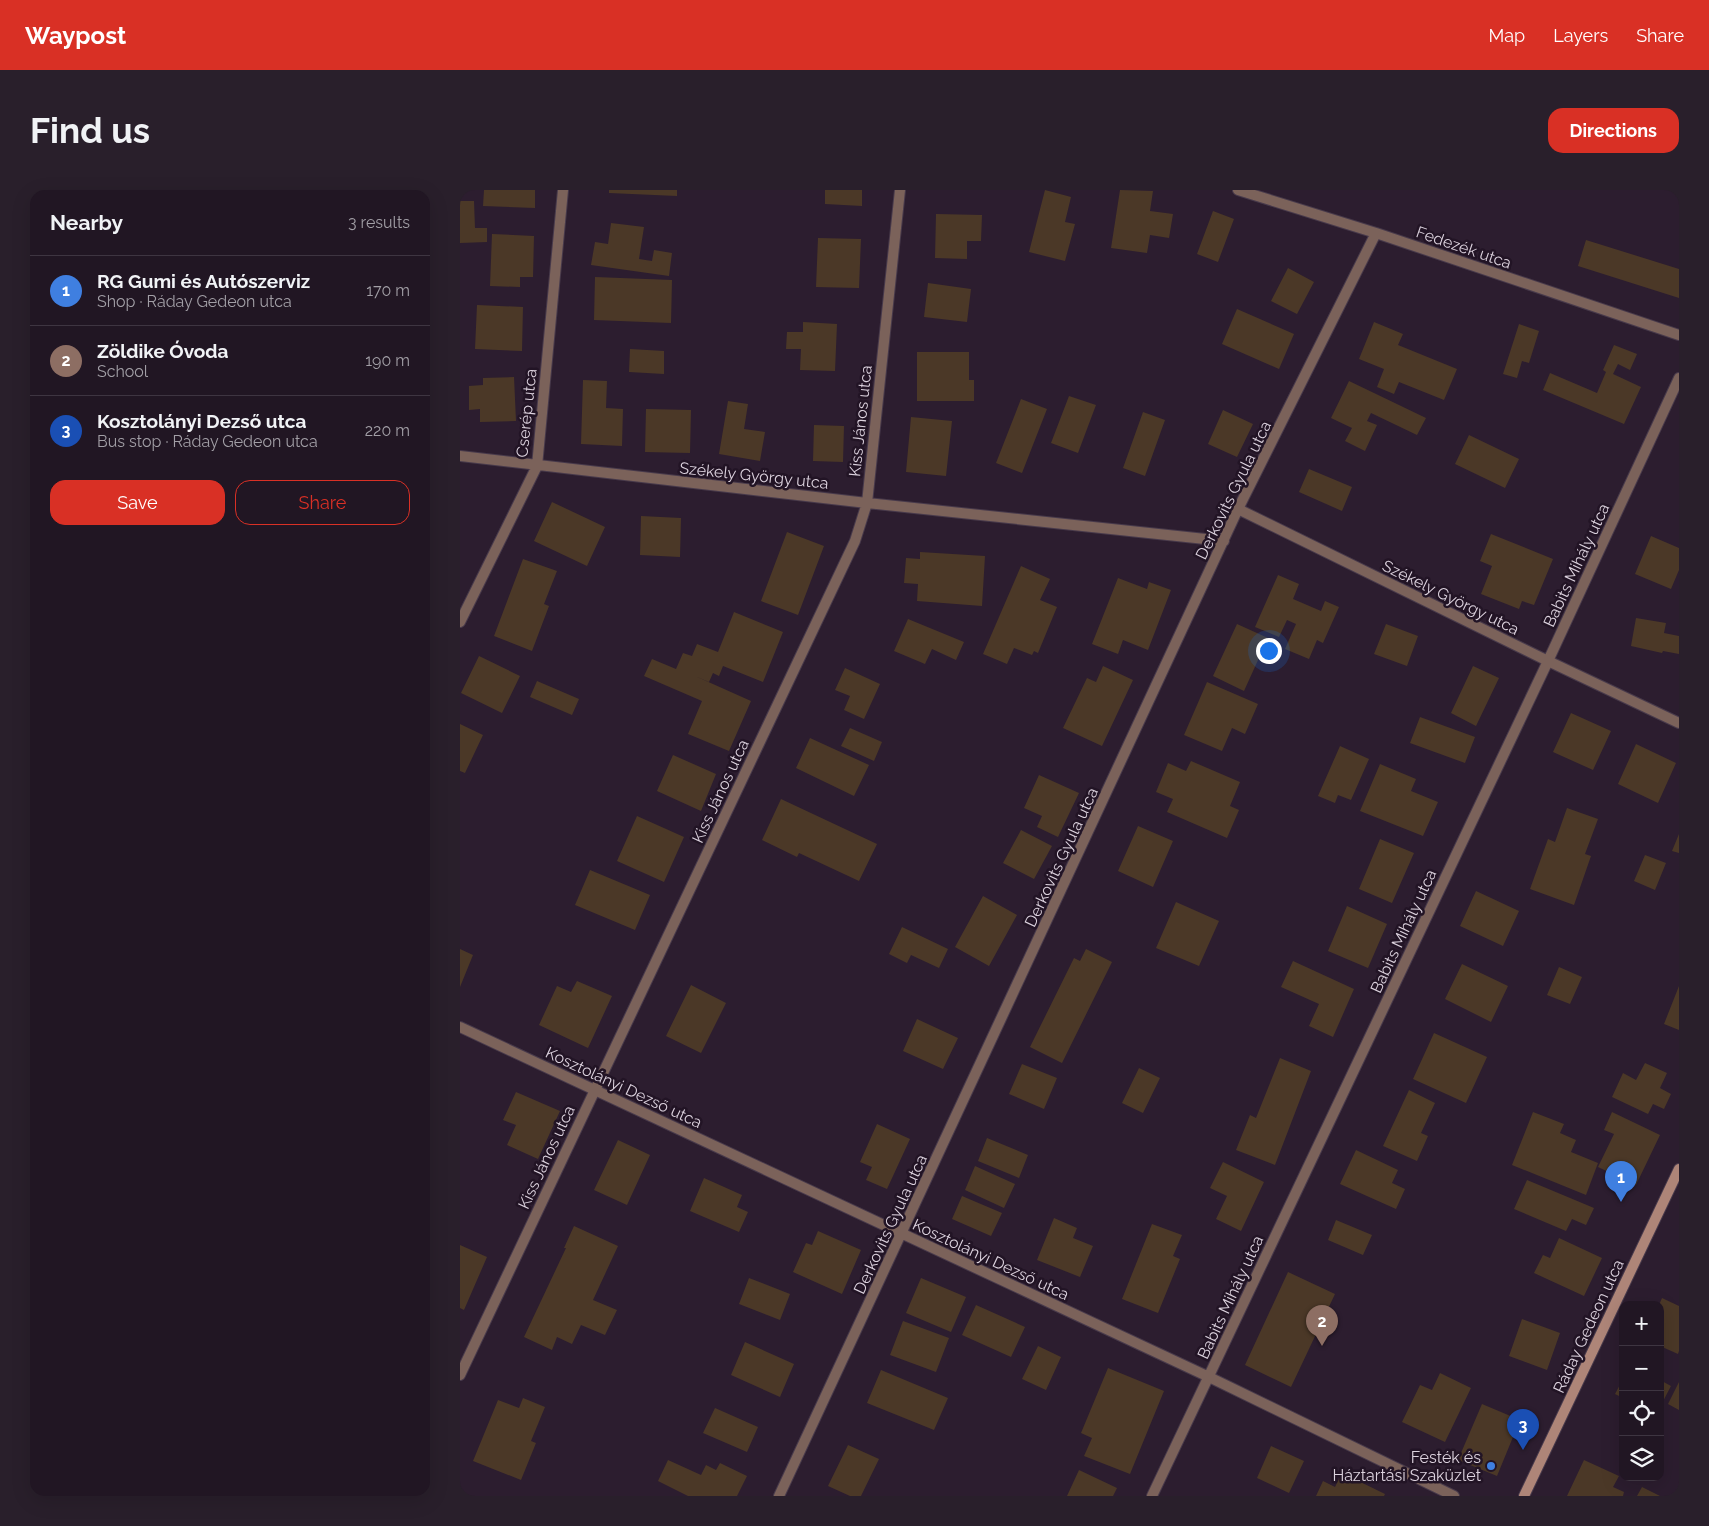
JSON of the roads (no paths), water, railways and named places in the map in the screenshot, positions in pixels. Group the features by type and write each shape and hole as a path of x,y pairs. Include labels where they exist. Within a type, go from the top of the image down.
{"main road":[{"name":"Ráday Gedeon utca","path":"1524,1496 1679,1169"}],"street":[{"name":"Cserép utca","path":"460,622 536,466 563,190"},
{"name":"Kiss János utca","path":"460,1375 855,541 866,503 900,190"},
{"name":"Fedezék utca","path":"1238,190 1376,233 1679,335"},
{"name":"Derkovits Gyula utca","path":"780,1496 1238,509 1376,233"},
{"name":"Babits Mihály utca","path":"1152,1496 1548,661 1679,378"},
{"name":"Székely György utca","path":"460,456 1224,542"},
{"name":"Székely György utca","path":"1238,509 1679,723"},
{"name":"Kosztolányi Dezső utca","path":"460,1027 1209,1377 1454,1496"}],"place":[{"name":"RG Gumi és Autószerviz","path":"1621,1202"},
{"name":"Zöldike Óvoda","path":"1322,1346"},
{"name":"Kosztolányi Dezső utca","path":"1523,1450"},
{"name":"Festék és Háztartási Szaküzlet","path":"1491,1466"}]}
